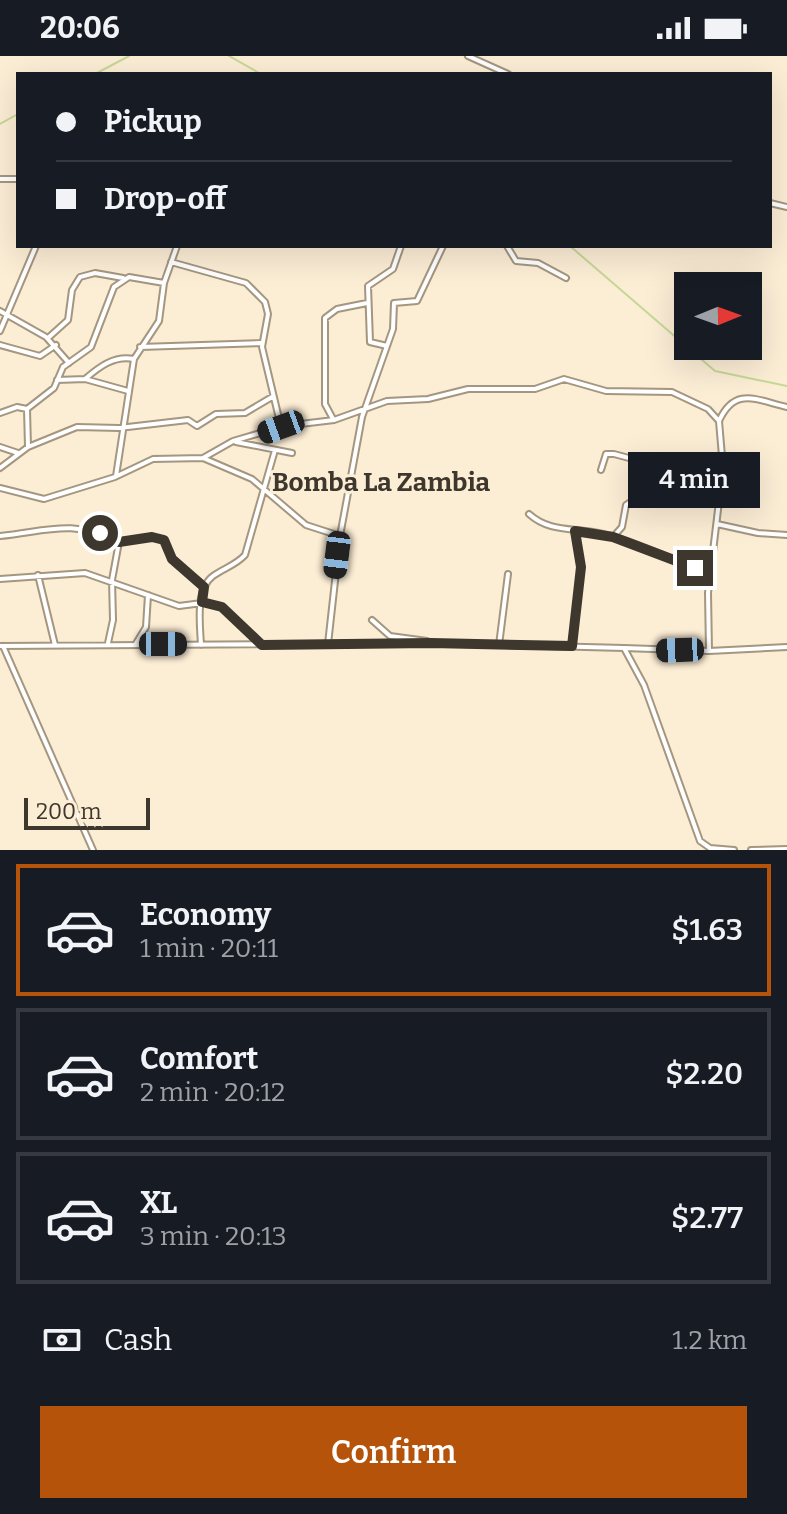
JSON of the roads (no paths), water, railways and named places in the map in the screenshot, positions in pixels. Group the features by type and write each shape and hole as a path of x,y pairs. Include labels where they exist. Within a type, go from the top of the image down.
{"street":[{"path":"468,56 504,72"},
{"path":"0,331 35,248"},
{"path":"115,477 134,359 159,321 164,283 176,248"},
{"path":"387,346 370,342 368,286 393,269 400,248"},
{"path":"328,644 340,536 366,408 393,329 394,303 416,302 442,248"},
{"path":"508,248 516,261 538,263 566,278"},
{"path":"171,262 254,287 268,308 261,343 281,427"},
{"path":"48,338 68,320 72,290 80,277 107,273 164,283"},
{"path":"0,413 17,407 27,409 54,388 69,363 91,347 114,287 123,278"},
{"path":"334,420 325,404 325,318 337,309 367,303"},
{"path":"0,311 48,338 69,363"},
{"path":"140,347 261,343"},
{"path":"0,345 40,356 49,353 56,345"},
{"path":"85,379 106,363 124,357 134,359"},
{"path":"56,381 85,379 128,391"},
{"path":"203,458 233,441 281,427 334,420 387,401 428,399 468,389 538,389 564,379 606,391 672,392 708,409 719,421"},
{"path":"0,468 28,447 77,427 123,427 175,420 188,420 197,426 216,414 245,413 272,397"},
{"path":"709,651 711,613 708,593 723,468 719,421 728,404 741,398 787,407"},
{"path":"27,409 28,447"},
{"path":"233,441 292,453"},
{"path":"0,447 18,453"},
{"path":"201,645 204,587 210,578 245,555 275,450"},
{"path":"601,470 606,454 633,457 681,472"},
{"path":"0,488 44,499 115,477 153,459 178,456 203,458 236,470 306,525 340,536"},
{"path":"613,537 622,527 626,505 632,501 644,503 652,498"},
{"path":"529,514 538,522 560,530 613,537 712,572"},
{"path":"717,524 758,533 787,535"},
{"path":"0,536 70,526 87,528 119,542 152,537 164,540 172,559 204,587"},
{"path":"572,646 581,567 575,531"},
{"path":"108,644 119,542"},
{"path":"1,580 85,573 179,606 202,602 222,607 262,645"},
{"path":"499,645 508,574"},
{"path":"38,575 55,645"},
{"path":"135,645 146,627 148,594"},
{"path":"372,620 390,636 429,641"},
{"path":"93,850 1,646 499,645 709,651 787,647"},
{"path":"624,648 644,685 700,841 710,848 734,850"},
{"path":"751,850 787,849"}],"waterway":[{"path":"99,72 129,56"},
{"path":"229,56 257,72"},
{"path":"0,124 16,115"},
{"path":"572,248 715,371 787,386"}],"district":[{"name":"Bomba La Zambia","path":"381,482"}]}
